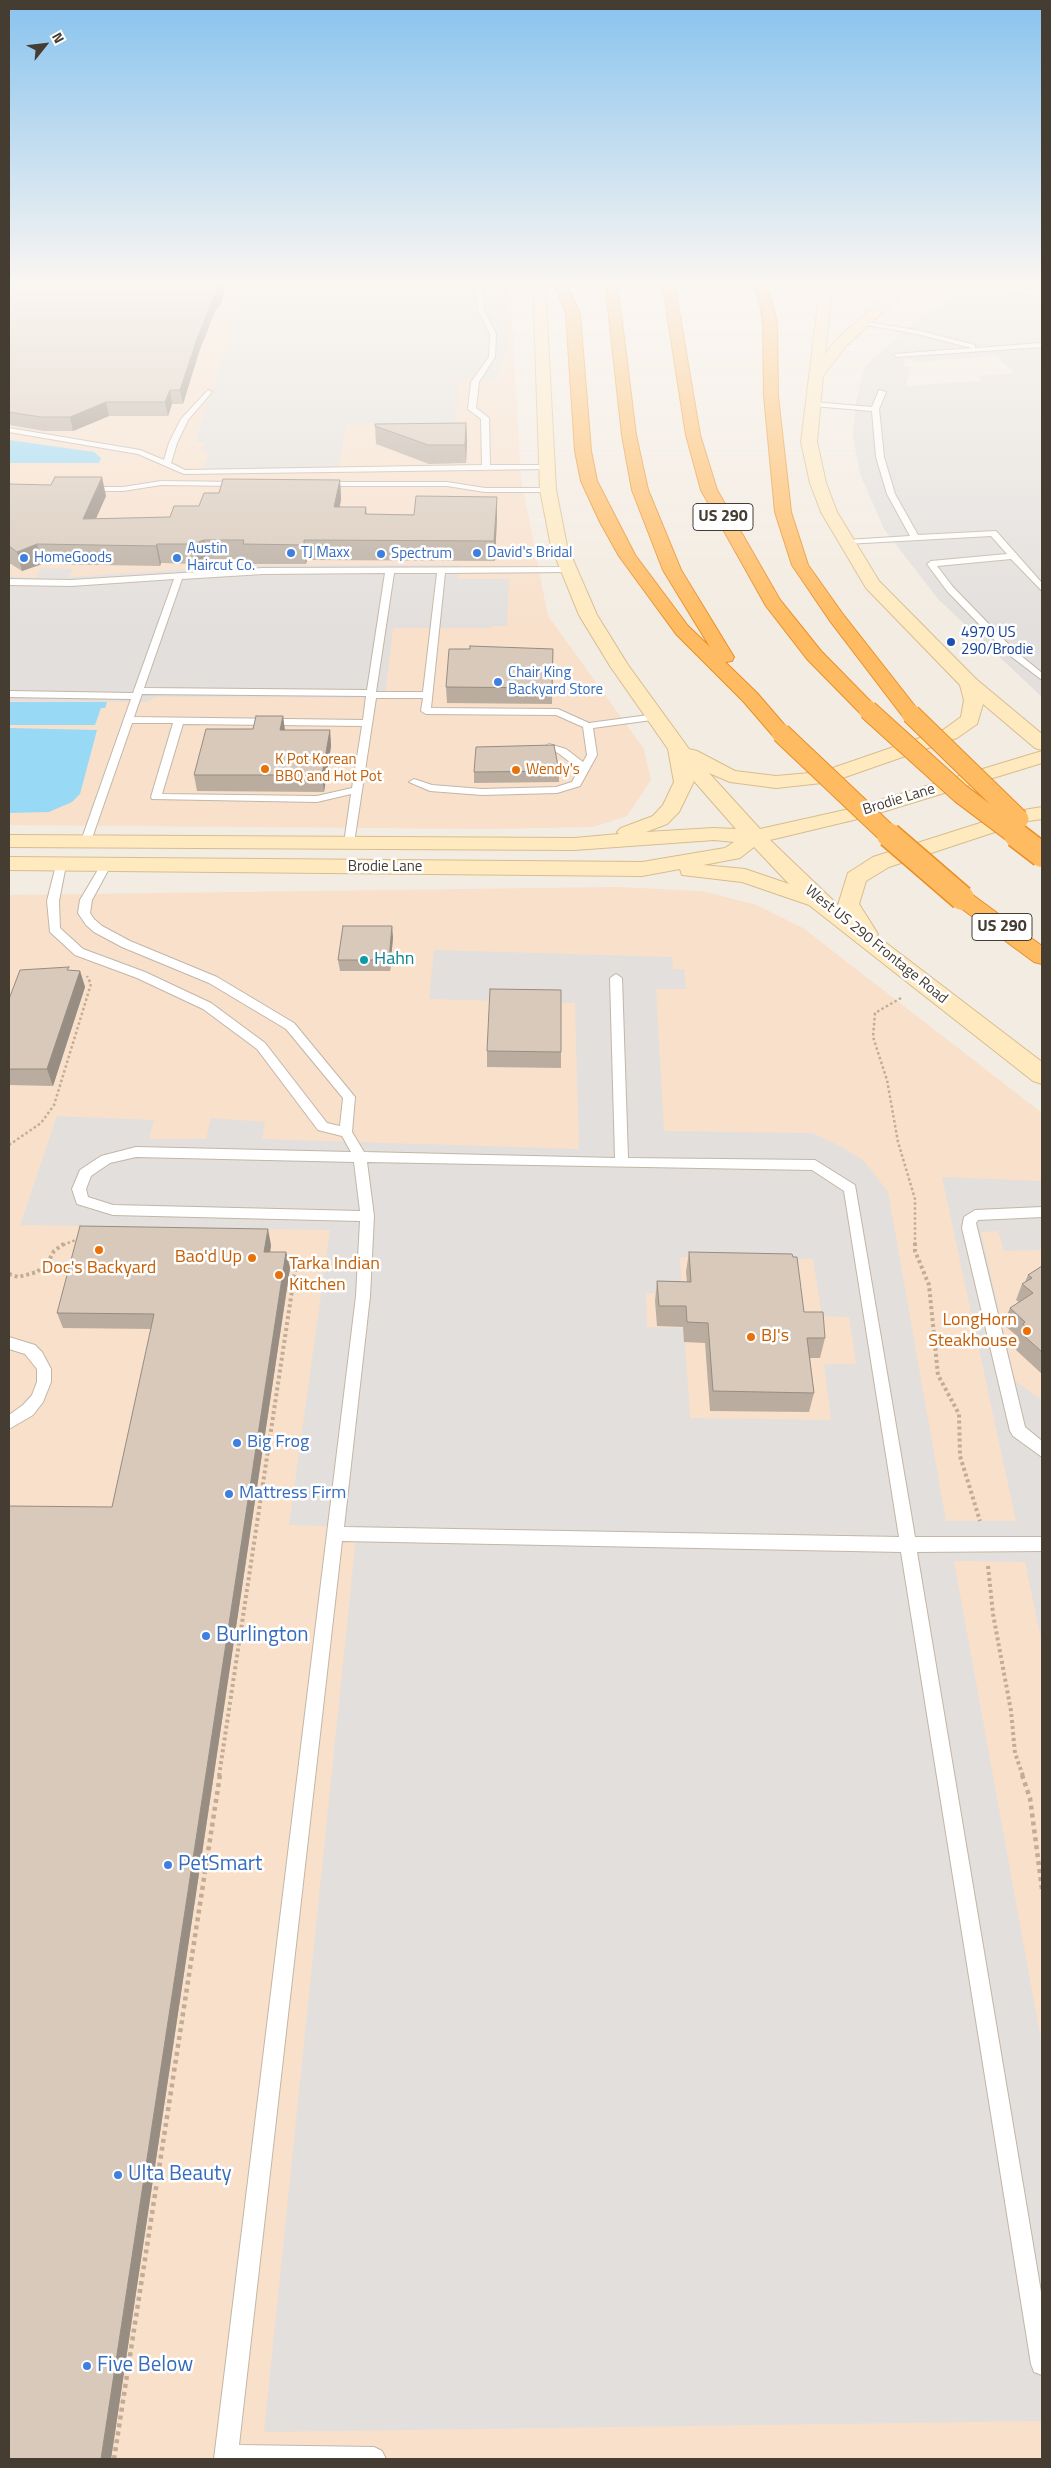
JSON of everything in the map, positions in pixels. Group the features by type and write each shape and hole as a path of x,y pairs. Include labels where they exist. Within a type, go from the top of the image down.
{"highway":[{"path":"578,396 589,481 627,556 682,630 750,697"},
{"name":"US 290","path":"624,396 629,435 640,490 672,570 750,697 781,733 864,814 962,898 1042,957"},
{"name":"US 290","path":"687,396 693,435 709,490 772,602 814,655 868,710 961,794 1042,855"},
{"path":"771,396 783,512 800,565 836,617 911,714 954,758 1042,841"}],"main road":[{"name":"West US 290 Frontage Road","path":"543,396 548,490 559,546 593,624 619,666 678,749 754,837 819,902 1042,1075"},
{"path":"814,396 809,442 816,474 830,512 872,584 969,682 1042,744"},
{"path":"678,749 730,776 776,782 824,778 950,734 970,720 974,700 969,682"},
{"path":"574,844 631,832 660,820 672,808 684,782 678,749"},
{"name":"Brodie Lane","path":"9,841 574,844 714,834 754,837 859,813 1042,757"},
{"path":"875,947 848,904 856,878 881,862 1025,814 1042,813"},
{"name":"Brodie Lane","path":"9,864 642,869 732,853 754,837"},
{"path":"9,854 72,850 79,848 86,841"},
{"path":"642,869 705,870 745,876 819,902"}],"lane":[{"path":"167,464 173,443 185,419 204,396"},
{"path":"473,396 472,409 485,418 486,468"},
{"path":"880,396 875,409 880,457 891,494 916,539"},
{"path":"813,404 875,409"},
{"path":"9,430 140,452 184,472 546,467"},
{"path":"77,489 123,489 161,483 250,484"},
{"path":"310,484 448,484 484,490 548,490"},
{"path":"846,542 993,533 1042,588"},
{"path":"1014,556 931,564 950,589 1011,652 1042,677"},
{"path":"349,843 390,570"},
{"path":"441,570 426,711 558,712 588,726 656,717"},
{"path":"9,582 71,583 263,571 569,570"},
{"path":"86,841 179,576"},
{"path":"9,694 428,695"},
{"path":"128,720 367,723"},
{"path":"179,721 156,797 317,799 356,790"},
{"path":"414,782 430,788 482,792 538,792 557,790 576,784 592,755 588,726"},
{"path":"549,747 562,751 585,769"},
{"path":"61,865 53,901 54,929 79,952 141,974 207,1006 261,1046 323,1127 346,1132"},
{"path":"106,865 86,900 84,913 90,922 98,929 126,944 213,980 290,1026 349,1097 346,1132 360,1157 367,1216 364,1296 227,2458 374,2459"},
{"path":"616,978 622,1163"},
{"path":"367,1216 113,1210 82,1200 79,1189 85,1174 106,1159 136,1152 622,1163 815,1165 850,1189 1042,2364"},
{"path":"1042,1212 975,1214 969,1221 969,1228 1018,1431 1042,1450"},
{"path":"9,1343 30,1349 37,1356 44,1369 44,1382 38,1398 28,1410 9,1424"},
{"path":"336,1534 984,1546 1042,1544"}],"path":[{"path":"9,1145 41,1123 54,1105 91,984"},
{"path":"906,995 875,1014 873,1037 887,1080 898,1142 916,1199 915,1251 929,1284 938,1374 958,1414 960,1456 981,1523"},
{"path":"9,1274 18,1277 37,1272 48,1262 54,1251 66,1242 84,1238"},
{"path":"114,2459 202,1893 296,1264"},
{"path":"988,1563 993,1614 1011,1711 1015,1754 1030,1798 1042,1888"}],"shaded area":[{"path":"9,396 516,396 521,479 548,616 644,749 651,780 627,816 593,827 487,829 9,825"},
{"path":"210,396 457,396 456,424 346,424 338,468 204,468 209,451 202,451 205,442 195,442"},
{"path":"857,396 1042,396 1042,697 938,599 884,529 860,474 853,437"},
{"path":"248,565 460,565 458,579 509,579 507,626 492,626 491,628 393,628 385,698 155,697 147,702 9,701 9,576 36,578 42,568 73,569 69,577"},
{"path":"617,887 702,891 757,905 803,928 1042,1113 1042,2459 9,2459 9,895"},
{"path":"434,950 672,957 673,969 684,969 686,989 656,989 664,1131 812,1133 842,1147 864,1161 888,1192 946,1521 1016,1521 942,1177 1042,1181 1042,1250 1004,1251 998,1231 981,1232 1015,1381 1042,1400 1042,1644 1025,1562 954,1561 1042,2046 1042,2421 264,2432 357,1527 289,1525 330,1230 20,1225 57,1116 154,1120 149,1139 206,1139 211,1118 265,1122 262,1139 579,1149 575,1003 429,999","holes":["680,1257 813,1259 822,1316 849,1317 856,1364 824,1364 831,1420 690,1418 684,1328 647,1327 646,1293 682,1294"]}],"water":[{"path":"9,440 94,452 101,458 99,463 9,463"},
{"path":"9,702 107,702 105,708 101,708 95,725 9,725"},
{"path":"9,728 97,730 80,794 72,802 49,812 9,813"}],"building":[{"path":"9,396 167,396 165,402 106,402 70,417 41,417 9,412"},
{"path":"466,423 465,445 428,445 375,426 375,424"},
{"path":"55,477 102,477 83,519 170,517 174,506 199,506 204,493 219,493 223,479 340,480 334,507 366,507 365,514 414,515 416,496 497,497 494,541 304,540 304,545 243,544 244,540 204,540 193,544 157,544 156,546 37,544 17,552 9,546 9,484 51,485"},
{"path":"470,646 553,649 552,688 446,687 449,649 470,649"},
{"name":"K Pot Korean BBQ and Hot Pot","path":"256,716 283,716 280,730 330,730 322,775 194,775 206,729 253,729"},
{"path":"554,745 559,771 474,772 476,747"},
{"name":"Hahn","path":"343,926 392,926 389,960 338,960"},
{"path":"69,967 67,970 80,971 47,1069 9,1069 9,999 20,970"},
{"path":"490,989 561,990 561,1052 487,1051"},
{"path":"80,1226 268,1229 264,1252 286,1252 101,2459 9,2459 9,1506 112,1507 154,1314 57,1313"},
{"name":"BJ's","path":"689,1252 792,1254 793,1257 797,1257 804,1312 823,1312 825,1338 807,1338 814,1393 713,1391 708,1323 687,1322 686,1306 659,1306 657,1281 691,1282"},
{"path":"1042,1266 1042,1352 1023,1335 1030,1330 1023,1324 1025,1322 1010,1308 1033,1293 1022,1284 1032,1278 1028,1275"}],"place":[{"name":"TJ Maxx","path":"291,553"},
{"name":"David's Bridal","path":"477,553"},
{"name":"Spectrum","path":"381,554"},
{"name":"HomeGoods","path":"24,558"},
{"name":"Austin Haircut Co.","path":"177,558"},
{"name":"4970 US 290/Brodie","path":"951,642"},
{"name":"Chair King Backyard Store","path":"498,682"},
{"name":"K Pot Korean BBQ and Hot Pot","path":"265,769"},
{"name":"Wendy's","path":"516,770"},
{"name":"Hahn","path":"364,960"},
{"name":"Doc's Backyard","path":"99,1250"},
{"name":"Bao'd Up","path":"252,1258"},
{"name":"Tarka Indian Kitchen","path":"279,1275"},
{"name":"LongHorn Steakhouse","path":"1027,1331"},
{"name":"BJ's","path":"751,1337"},
{"name":"Big Frog","path":"237,1443"},
{"name":"Mattress Firm","path":"229,1494"},
{"name":"Burlington","path":"206,1636"},
{"name":"PetSmart","path":"168,1865"},
{"name":"Ulta Beauty","path":"118,2175"},
{"name":"Five Below","path":"87,2366"}]}
